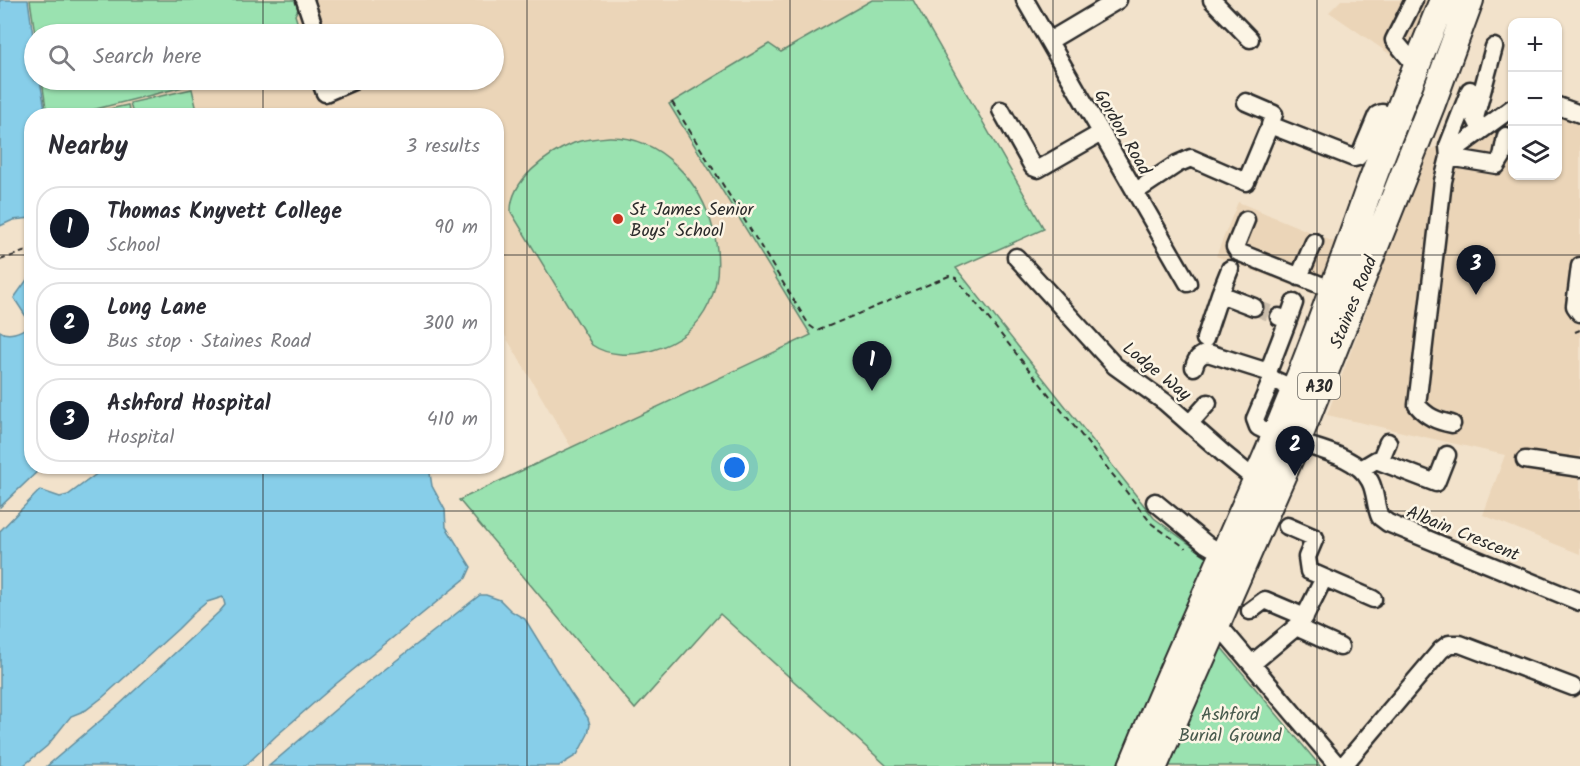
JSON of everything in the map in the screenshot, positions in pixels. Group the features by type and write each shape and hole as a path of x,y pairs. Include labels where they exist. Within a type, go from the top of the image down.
{"highway":[{"name":"Staines Road","path":"1132,766 1257,481 1278,380 1333,290 1416,66 1443,0"},
{"name":"Staines Road","path":"1154,766 1297,442 1431,106 1470,0"}],"street":[{"path":"305,0 314,24"},
{"name":"Gordon Road","path":"1025,0 1188,282"},
{"path":"1049,41 1118,0"},
{"path":"1212,0 1250,39"},
{"path":"1413,0 1394,40 1416,66"},
{"path":"1481,130 1475,118 1494,47"},
{"path":"1452,424 1437,421 1424,414 1417,405 1443,181 1449,157 1448,146 1470,90"},
{"path":"1246,102 1274,114 1270,125 1354,158 1361,153 1377,115 1382,113 1397,117"},
{"path":"1562,108 1580,114"},
{"path":"1001,110 1034,167 1038,169 1101,133"},
{"path":"1449,157 1457,148 1508,111"},
{"path":"1135,192 1177,164 1191,158 1246,182 1267,132"},
{"path":"1449,157 1497,165 1502,157 1506,136"},
{"path":"1246,220 1236,250 1333,290"},
{"path":"1299,277 1314,242"},
{"name":"Lodge Way","path":"1016,257 1115,366 1165,402 1257,481"},
{"path":"1580,266 1575,306 1580,313"},
{"path":"1205,339 1230,269"},
{"path":"1220,294 1254,307"},
{"path":"1264,430 1258,427 1255,419 1278,380 1283,318 1294,303"},
{"path":"1194,367 1196,360 1208,353 1278,380"},
{"path":"1190,423 1208,403"},
{"path":"1297,442 1361,469 1376,460 1436,483 1447,455"},
{"path":"1380,461 1388,442"},
{"path":"1525,460 1580,468"},
{"name":"Albain Crescent","path":"1361,469 1371,481 1380,517 1388,523 1580,602"},
{"path":"1155,502 1206,544 1224,554"},
{"path":"1287,526 1315,538 1306,557 1317,575 1373,599"},
{"path":"1253,663 1300,622 1317,575"},
{"path":"1250,611 1265,600 1340,647"},
{"path":"1215,625 1221,628 1253,663 1338,766"},
{"path":"1343,766 1449,644 1460,644 1573,687"}],"path":[{"path":"672,102 809,325 817,331 949,276 956,278 1152,524 1186,548"},
{"path":"0,260 24,252"},
{"path":"1575,332 1580,330"}],"shaded area":[{"path":"30,0 913,0 1044,229 956,268 1154,518 1207,557 1208,562 1118,766 887,766 720,614 635,709 459,500 571,447 504,334 504,108 46,108 43,90 504,90 504,24 34,24"},
{"path":"1341,0 1430,0 1404,64 1329,12"},
{"path":"1508,101 1508,180 1562,180 1562,103 1580,110 1580,554 1483,515 1505,455 1327,415 1425,154"},
{"path":"1238,202 1339,244 1319,296 1216,256"}],"green space":[{"path":"30,0 296,0 298,9 295,15 298,24 34,24"},
{"path":"872,0 913,0 1044,229 956,268 1154,518 1207,557 1208,562 1118,766 887,766 720,614 635,709 459,500 811,335 669,104 769,44 781,52"},
{"path":"43,90 171,90 100,108 46,108"},
{"path":"192,90 196,108 131,108 130,103"},
{"path":"610,137 646,145 676,165 699,196 714,231 717,269 709,304 687,332 650,351 635,354 612,353 592,345 511,212 512,200 523,179 542,161 574,143"},
{"name":"Ashford Burial Ground","path":"1220,646 1320,766 1166,766"}],"water":[{"path":"0,0 28,0 31,24 24,24 24,90 42,90 45,108 24,108 24,219 13,220 0,226"},
{"path":"24,284 24,313 14,298"},
{"path":"24,329 24,474 35,474 0,507 0,331 7,334"},
{"path":"96,474 430,474 432,486 445,510 446,527 471,567 466,578 337,683 245,766 47,766 120,704 220,611 225,605 223,597 207,602 103,697 86,710 71,716 47,746 23,766 0,766 0,531 40,490 60,497 68,495"},
{"path":"480,595 500,600 511,611 525,619 588,718 590,725 588,734 577,755 559,766 269,766 356,692"}],"tunnel":[{"path":"1254,307 1279,317"}],"place":[{"name":"St James Senior Boys' School","path":"618,219"},
{"name":"Ashford Hospital","path":"1476,295"},
{"name":"Thomas Knyvett College","path":"872,391"},
{"name":"Long Lane","path":"1295,476"}]}
